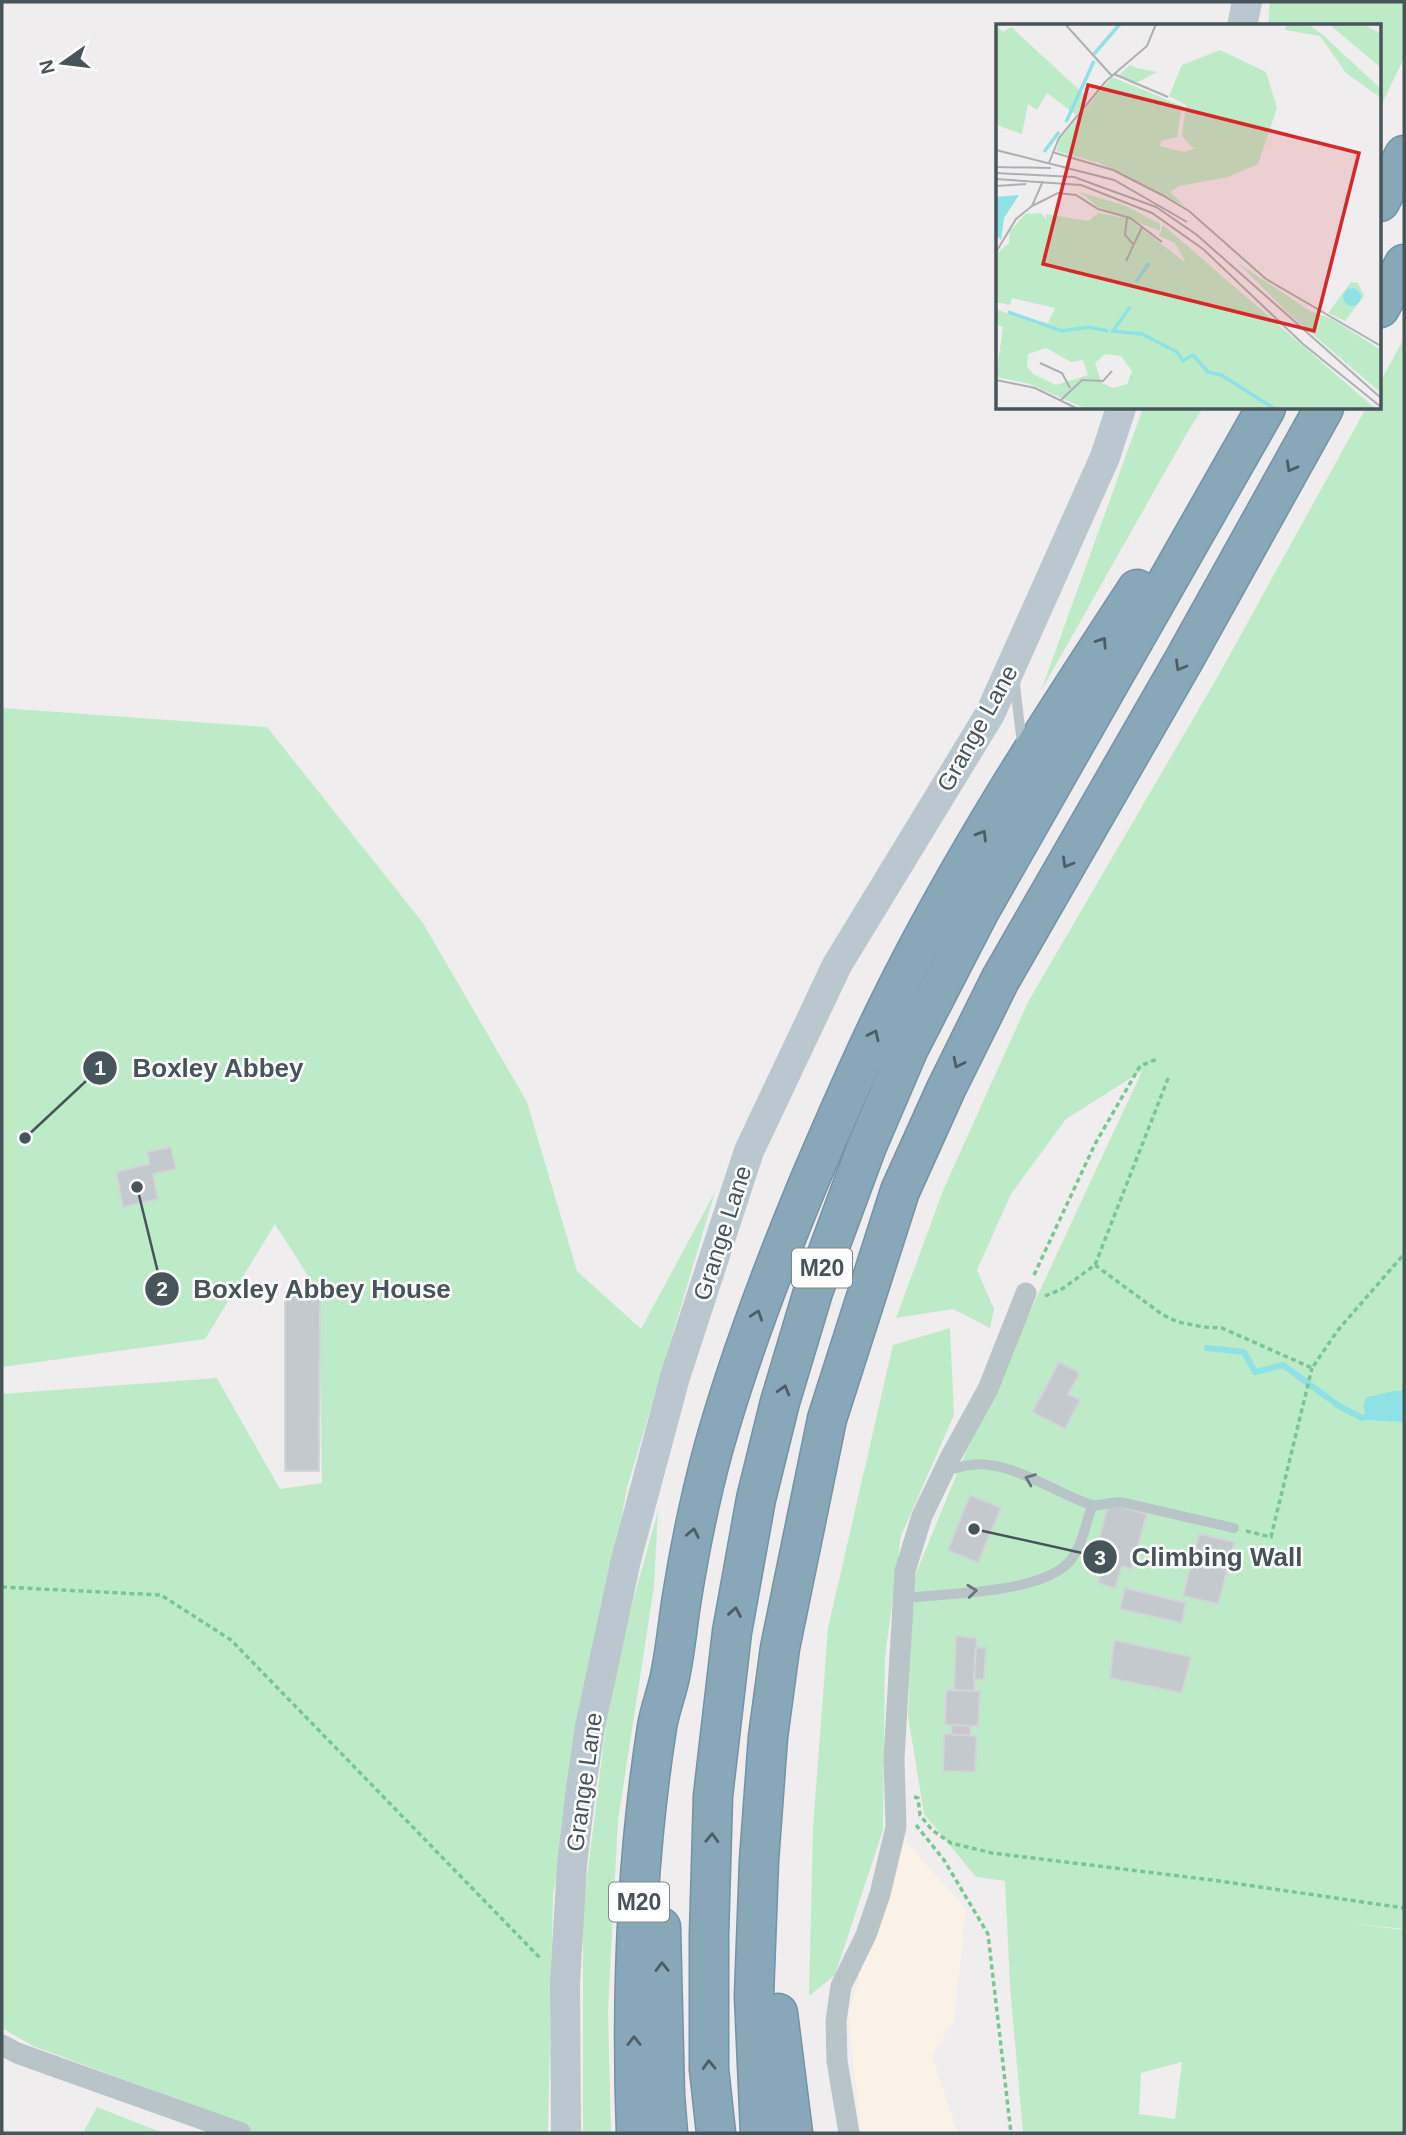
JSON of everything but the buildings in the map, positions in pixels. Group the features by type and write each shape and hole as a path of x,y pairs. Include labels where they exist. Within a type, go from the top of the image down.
{"highway":[{"path":"1382,198 1404,155"},
{"path":"1382,304 1404,264"},
{"name":"M20","path":"716,2133 709,2068 709,1908 713,1796 732,1632 756,1500 780,1402 813,1292 867,1146 909,1048 979,912 1265,410"},
{"name":"M20","path":"760,2133 754,1996 759,1861 768,1737 779,1648 827,1419 900,1191 946,1088 1000,980 1185,658 1323,410"},
{"name":"M20","path":"636,2133 634,2013 641,1878 658,1722 671,1673 682,1594 713,1448 765,1290 845,1097 890,1001 944,900 1024,765 1143,579 1220,486"},
{"name":"M20","path":"668,2133 661,1928 664,1834 673,1727 671,1673"},
{"name":"M20","path":"759,1861 793,2133"}],"street":[{"path":"1242,24 1247,2"},
{"name":"Grange Lane","path":"566,2133 565,1983 572,1866 586,1751 626,1560 675,1377 749,1151 837,965 990,714 1105,457 1120,410"},
{"path":"849,2133 837,2061 836,2021 841,1986 866,1935 876,1905 895,1823 894,1758 905,1571 919,1527 944,1472 988,1389 1023,1299"},
{"path":"2,2045 17,2053 241,2133"}],"lane":[{"path":"1012,664 1024,765"},
{"path":"944,1472 972,1464 999,1467 1036,1480 1092,1506 1112,1501 1121,1502 1234,1528"},
{"path":"904,1598 1011,1587 1042,1579 1069,1561 1083,1534 1092,1506"}],"path":[{"path":"1023,1299 1095,1144 1140,1066 1157,1059"},
{"path":"1023,1299 1062,1289 1095,1265 1168,1076"},
{"path":"1234,1528 1272,1536 1312,1368 1338,1330 1404,1254"},
{"path":"1095,1265 1163,1315 1178,1322 1222,1328 1312,1368"},
{"path":"2,1587 161,1595 231,1640 565,1983"},
{"path":"895,1823 911,1813 910,1796 918,1798 920,1815 932,1830 951,1843 992,1853 1212,1880 1404,1908"},
{"path":"895,1823 913,1822 944,1860 988,1934 1011,2133"}],"shaded area":[{"path":"901,1836 966,1909 954,2021 932,2055 958,2133 861,2133 848,2015"}],"green space":[{"path":"1270,2 1404,2 1404,58 1382,104 1382,24 1268,24"},
{"path":"1404,338 1404,1929 1346,1923 1404,1930 1404,2133 1023,2133 1010,1986 1005,1881 976,1877 924,1814 908,1716 914,1578 974,1432 1142,1071 1066,1119 1011,1194 977,1270 994,1309 990,1328 953,1309 896,1318 944,1188 1028,1002 1218,676 1365,410 1382,410 1382,379","holes":["1182,2062 1175,2119 1139,2114 1141,2073"]},
{"path":"1142,410 1202,410 1187,433 1041,691"},
{"path":"2,708 267,727 423,923 527,1102 577,1271 641,1329 715,1192 627,1488 553,1896 548,2133 256,2133 184,2102 33,2046 2,2028 2,1394 217,1378 280,1489 322,1483 319,1293 275,1224 205,1339 2,1367"},
{"path":"950,1328 954,1415 901,1536 885,1657 883,1830 835,1975 809,1996 813,1828 828,1628 893,1345"},
{"path":"658,1511 654,1586 618,1821 608,2010 611,2133 583,2133 583,1909 612,1676"},
{"path":"97,2107 163,2133 83,2133"}],"water":[{"path":"1404,1391 1404,1422 1367,1420 1363,1405 1367,1397"}],"waterway":[{"path":"1207,1348 1244,1352 1255,1372 1283,1365 1339,1406 1362,1418 1372,1415"}],"place":[{"name":"Boxley Abbey","path":"25,1138"},
{"name":"Boxley Abbey House","path":"137,1187"},
{"name":"Climbing Wall","path":"974,1529"}]}
